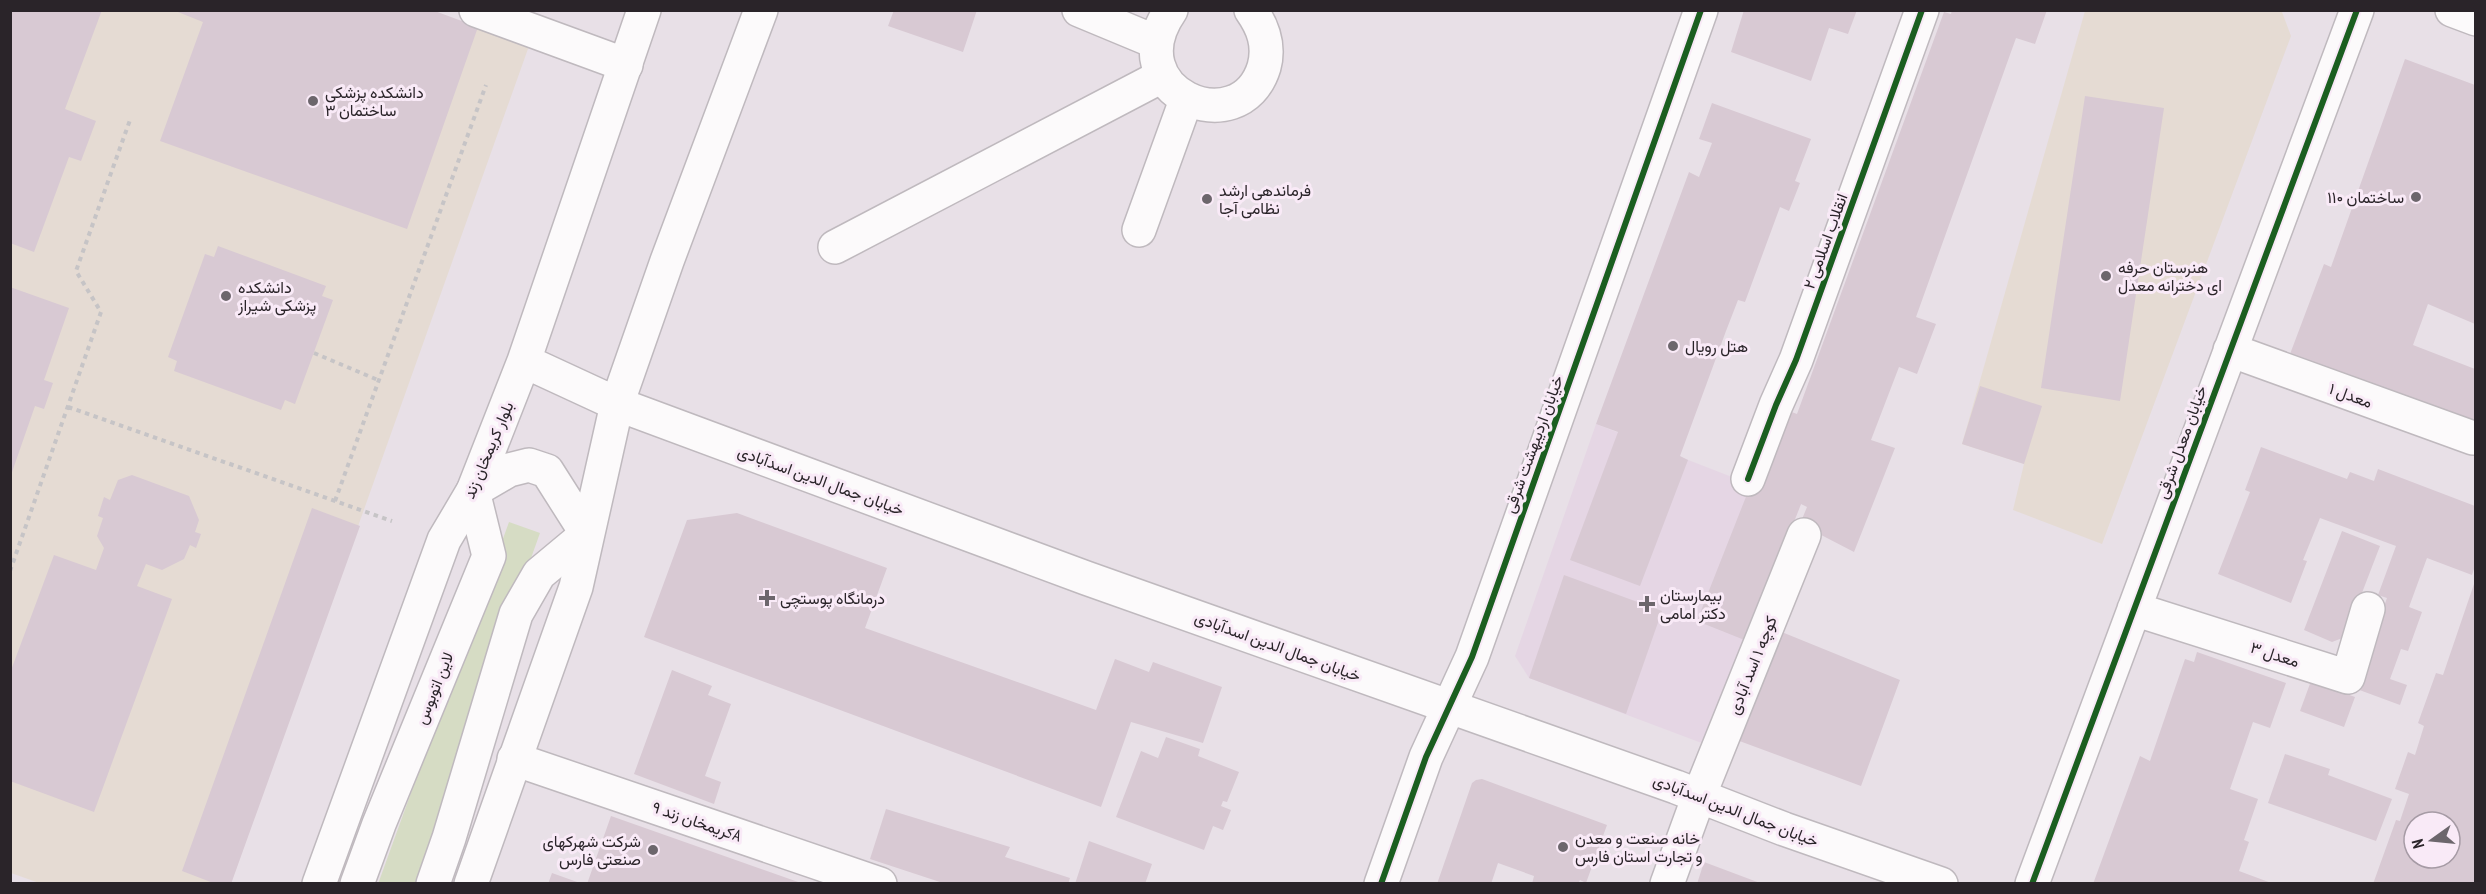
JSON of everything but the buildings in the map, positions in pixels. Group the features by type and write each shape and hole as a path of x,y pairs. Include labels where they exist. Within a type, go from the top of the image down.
{"main road":[{"path":"476,10 626,65"},
{"name":"بلوار کریمخان زند","path":"319,884 444,540 473,491 524,361 644,10"},
{"path":"471,884 576,587 617,404 667,261 761,10"},
{"path":"1079,10 1161,22 1156,59 1162,76 1172,90 1186,100 1203,105 1220,105 1237,99 1251,89 1261,74 1266,58 1263,15"},
{"name":"خیابان اردیبهشت شرقی","path":"1381,884 1426,757 1472,657 1701,10"},
{"name":"۲ انقلاب اسلامی","path":"1748,479 1796,360 1922,10"},
{"name":"خیابان معدل شرقی","path":"2032,884 2357,10"},
{"path":"2452,10 2475,19"},
{"path":"835,247 1162,76"},
{"path":"1139,230 1186,100"},
{"name":"۱ معدل","path":"2230,350 2474,438"},
{"name":"خیابان جمال الدین اسدآبادی","path":"524,361 617,404 1086,578 1449,706 1941,884"},
{"path":"473,491 509,470 529,465 547,471 587,534"},
{"name":"لاین اتوبوس","path":"357,884 379,824 489,556 473,491"},
{"path":"433,884 516,614 539,574 587,534"},
{"name":"کوچه ۱ اسد آبادی","path":"1667,884 1699,796 1804,535"},
{"name":"۳ معدل","path":"2134,609 2348,677 2368,609"},
{"name":"کریمخان زند ۹A","path":"514,759 880,884"}],"path":[{"path":"335,501 486,85"},
{"path":"10,571 101,312 76,271 130,120"},
{"path":"314,352 378,380"},
{"path":"68,407 392,521"}],"shaded area":[{"name":"دانشکده پزشکی شیراز","path":"11,10 432,11 529,46 231,883 42,884 11,873"},
{"name":"هنرستان حرفه ای دخترانه معدل","path":"2276,10 2282,12 2291,36 2102,544 2013,510 2024,464 1962,444 2085,11"},
{"name":"بیمارستان دکتر امامی","path":"1596,424 1801,504 1707,745 1529,678 1515,656"}],"green space":[{"path":"509,522 540,533 415,883 378,884"}],"cycle path":[{"path":"1381,884 1426,757 1472,657 1701,10"},
{"path":"1748,479 1796,360 1922,10"},
{"path":"2032,884 2357,10"}],"place":[{"name":"دانشکده پزشکی ساختمان ۳","path":"313,101"},
{"name":"ساختمان ۱۱۰","path":"2416,197"},
{"name":"فرماندهی ارشد نظامی آجا","path":"1207,199"},
{"name":"هنرستان حرفه ای دخترانه معدل","path":"2106,276"},
{"name":"دانشکده پزشکی شیراز","path":"226,296"},
{"name":"هتل رویال","path":"1673,346"},
{"name":"درمانگاه پوستچی","path":"767,598"},
{"name":"بیمارستان دکتر امامی","path":"1647,604"},
{"name":"خانه صنعت و معدن و تجارت استان فارس","path":"1563,847"},
{"name":"شرکت شهرکهای صنعتی فارس","path":"653,850"}]}
